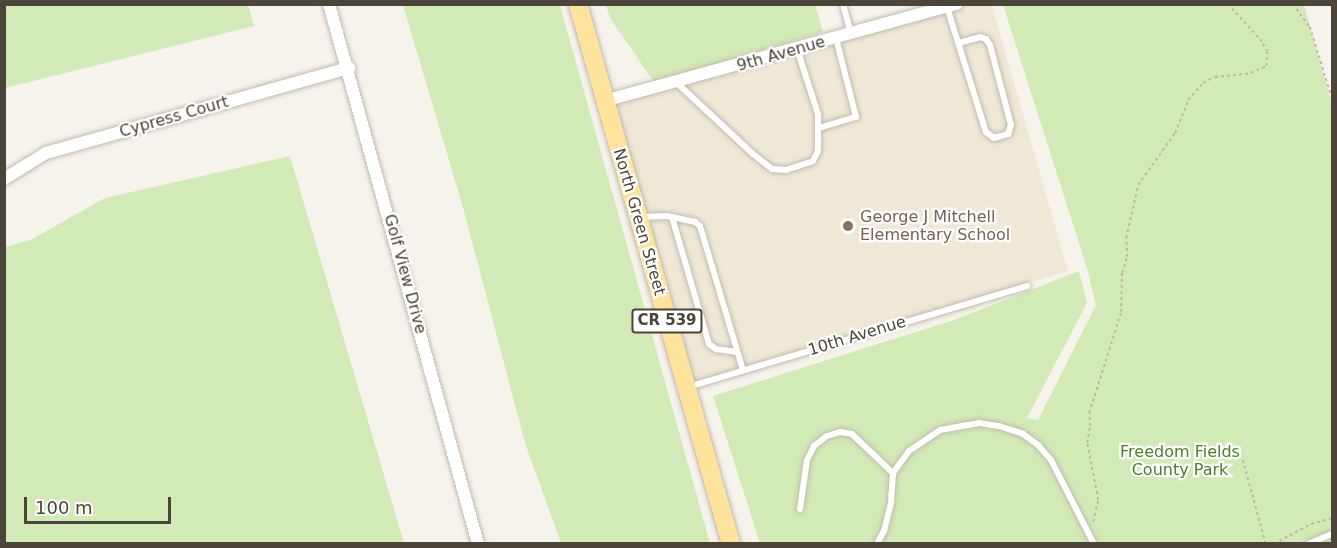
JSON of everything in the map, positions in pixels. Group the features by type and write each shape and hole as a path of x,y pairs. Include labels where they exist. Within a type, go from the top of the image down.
{"main road":[{"name":"North Green Street","path":"578,4 731,543"}],"street":[{"name":"Golf View Drive","path":"329,4 349,68 478,543"},
{"name":"9th Avenue","path":"604,101 677,83 946,6"},
{"name":"Cypress Court","path":"4,179 46,153 349,68"}],"lane":[{"path":"843,4 851,34"},
{"path":"946,6 986,132 994,138 1008,134 1011,125 990,45 986,39 980,38 959,43"},
{"path":"819,128 856,117 836,38"},
{"path":"677,83 719,125 772,168 786,170 813,161 818,151 818,114 797,49"},
{"path":"637,217 672,217 695,222 702,231 743,370"},
{"path":"672,217 709,344 716,349 738,352"},
{"name":"10th Avenue","path":"686,387 1027,286"},
{"path":"877,543 884,531 891,502 893,474 909,452 940,430 979,423 999,426 1023,434 1038,445 1051,460 1094,543"},
{"path":"800,509 807,460 814,446 827,436 840,432 852,434 893,474"},
{"path":"1308,543 1332,534"}],"path":[{"path":"992,4 998,4"},
{"path":"1087,532 1094,520 1098,500 1087,443 1090,405 1103,375 1121,312 1122,273 1127,257 1126,238 1138,185 1175,133 1188,100 1203,83 1215,76 1251,73 1266,66 1267,52 1262,42 1227,4"},
{"path":"1293,4 1310,27 1332,98"},
{"path":"1243,460 1266,543"},
{"path":"1274,543 1311,524 1332,518"}],"shaded area":[{"name":"George J Mitchell Elementary School","path":"957,5 992,5 1068,271 686,385 604,101"}],"green space":[{"path":"5,4 248,5 254,26 5,88"},
{"path":"403,5 560,5 710,543 561,543 525,443 464,211"},
{"path":"606,5 815,5 823,32 654,82 610,18"},
{"name":"Freedom Fields County Park","path":"1003,5 1304,5 1332,105 1332,543 760,543 713,396 954,320 1079,271 1087,303 1027,418 1038,420 1096,305 1087,268"},
{"path":"290,156 404,543 5,543 5,247 30,240 105,198"}],"place":[{"name":"George J Mitchell Elementary School","path":"848,226"}]}
